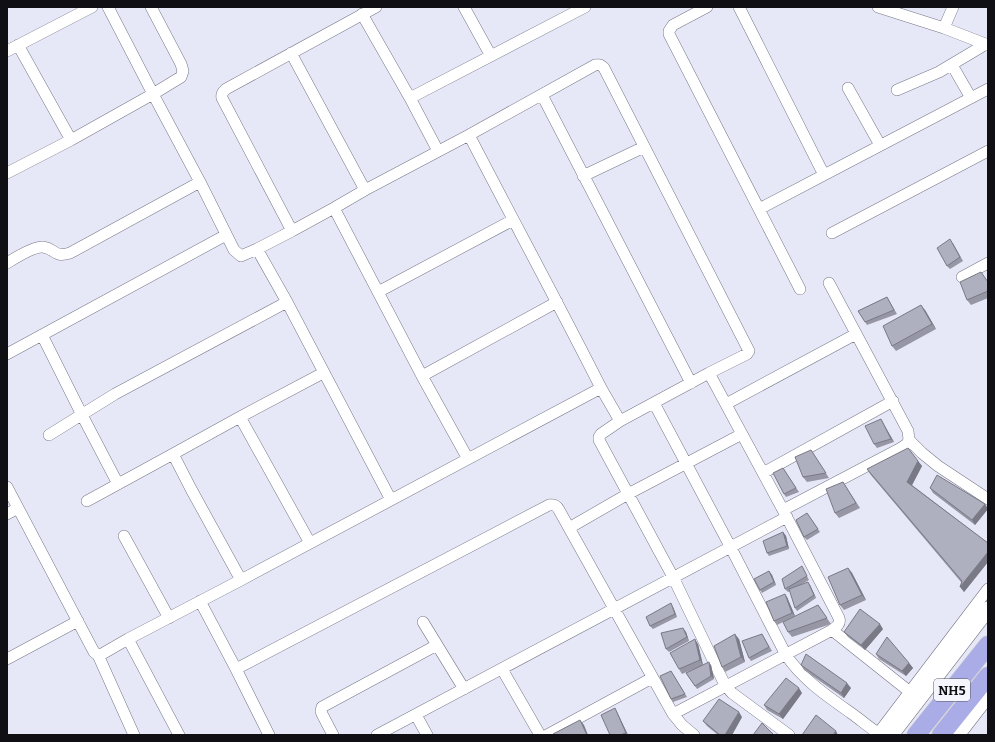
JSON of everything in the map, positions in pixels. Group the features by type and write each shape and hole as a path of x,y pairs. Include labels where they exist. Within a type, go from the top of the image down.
{"highway":[{"name":"NH5","path":"916,735 988,645"},
{"name":"NH5","path":"941,735 988,676"}],"main road":[{"path":"882,735 988,610"},
{"path":"957,735 988,695"}],"street":[{"path":"7,51 92,7"},
{"path":"108,7 234,250 241,256 292,231 595,65 601,65 749,351 747,354 620,421 601,434 599,440 673,577 725,685 732,693 789,735"},
{"path":"7,172 71,140 181,77 183,71 151,7"},
{"path":"292,231 222,98 222,95 226,89 376,7"},
{"path":"464,7 491,56"},
{"path":"707,7 673,25 669,31 669,34 800,289"},
{"path":"739,7 824,175"},
{"path":"878,7 944,28 987,44"},
{"path":"944,28 953,7"},
{"path":"410,98 580,8"},
{"path":"362,14 410,98 438,151"},
{"path":"897,90 952,65 987,44"},
{"path":"18,45 71,140"},
{"path":"291,53 365,190"},
{"path":"952,65 971,98"},
{"path":"848,88 880,146"},
{"path":"759,209 988,89"},
{"path":"542,95 690,383"},
{"path":"469,135 601,388 620,421"},
{"path":"583,176 644,147"},
{"path":"832,233 988,151"},
{"path":"7,263 29,251 42,247 57,254 63,255 70,253 200,182"},
{"path":"334,208 422,376 468,459"},
{"path":"378,292 513,220"},
{"path":"7,354 226,235"},
{"path":"257,249 287,302 391,500"},
{"path":"962,277 988,263"},
{"path":"829,283 908,431 909,440 938,466 988,499"},
{"path":"49,435 116,394 287,302"},
{"path":"422,376 557,302"},
{"path":"726,404 856,334"},
{"path":"42,335 118,484"},
{"path":"87,501 323,373"},
{"path":"673,714 725,685 786,655 832,630 839,624 840,621 785,513 709,374"},
{"path":"98,655 601,388"},
{"path":"763,473 893,402"},
{"path":"654,403 793,666 820,690 882,735"},
{"path":"240,417 310,543"},
{"path":"569,528 628,494 742,434"},
{"path":"377,735 615,609 730,546 785,513 901,448 907,444 909,440"},
{"path":"173,454 191,490 241,580"},
{"path":"7,487 94,652 98,655 134,735"},
{"path":"236,669 553,504 557,507 673,714 682,725 694,735"},
{"path":"7,514 18,508"},
{"path":"124,536 169,618"},
{"path":"832,630 914,696 988,589"},
{"path":"200,601 269,735"},
{"path":"7,659 78,621"},
{"path":"423,622 464,689"},
{"path":"128,639 179,735"},
{"path":"334,735 322,714 322,707 437,645"},
{"path":"502,669 540,735"},
{"path":"547,735 652,678"},
{"path":"416,715 427,735"}],"building":[{"path":"950,239 960,257 947,266 937,248"},
{"path":"981,272 988,282 988,291 967,300 960,282"},
{"path":"887,297 894,310 865,322 858,311"},
{"path":"921,305 932,324 892,346 883,326"},
{"path":"881,419 891,439 874,444 865,426"},
{"path":"908,448 918,461 907,482 988,543 988,552 960,587 962,581 867,469"},
{"path":"811,450 826,473 803,477 795,457"},
{"path":"783,468 796,488 784,494 773,473"},
{"path":"937,475 985,504 972,520 930,488"},
{"path":"843,482 856,503 835,513 826,489"},
{"path":"807,513 818,529 804,537 796,520"},
{"path":"783,532 787,546 767,553 763,541"},
{"path":"802,566 807,576 785,589 782,579"},
{"path":"848,568 862,595 840,605 828,577"},
{"path":"769,571 774,582 760,590 754,579"},
{"path":"808,582 814,595 795,608 789,589"},
{"path":"785,594 792,613 774,621 766,602"},
{"path":"671,603 675,614 650,626 646,617"},
{"path":"818,605 827,618 788,632 783,622"},
{"path":"860,609 880,624 861,645 844,632"},
{"path":"683,628 687,637 666,649 661,633"},
{"path":"735,634 741,657 722,667 714,646"},
{"path":"762,634 769,647 749,658 742,641"},
{"path":"887,637 909,663 902,671 876,654"},
{"path":"695,639 700,660 679,669 670,653"},
{"path":"806,654 847,683 841,693 801,665"},
{"path":"709,662 711,676 695,686 686,673"},
{"path":"671,671 685,694 671,699 660,676"},
{"path":"786,678 799,688 779,714 764,705"},
{"path":"719,699 739,712 725,735 720,735 703,721"},
{"path":"615,708 626,733 620,735 610,735 601,715"},
{"path":"816,715 836,731 833,735 802,735"},
{"path":"580,720 587,735 553,735 553,734"},
{"path":"762,723 773,734 772,735 753,735"}]}
